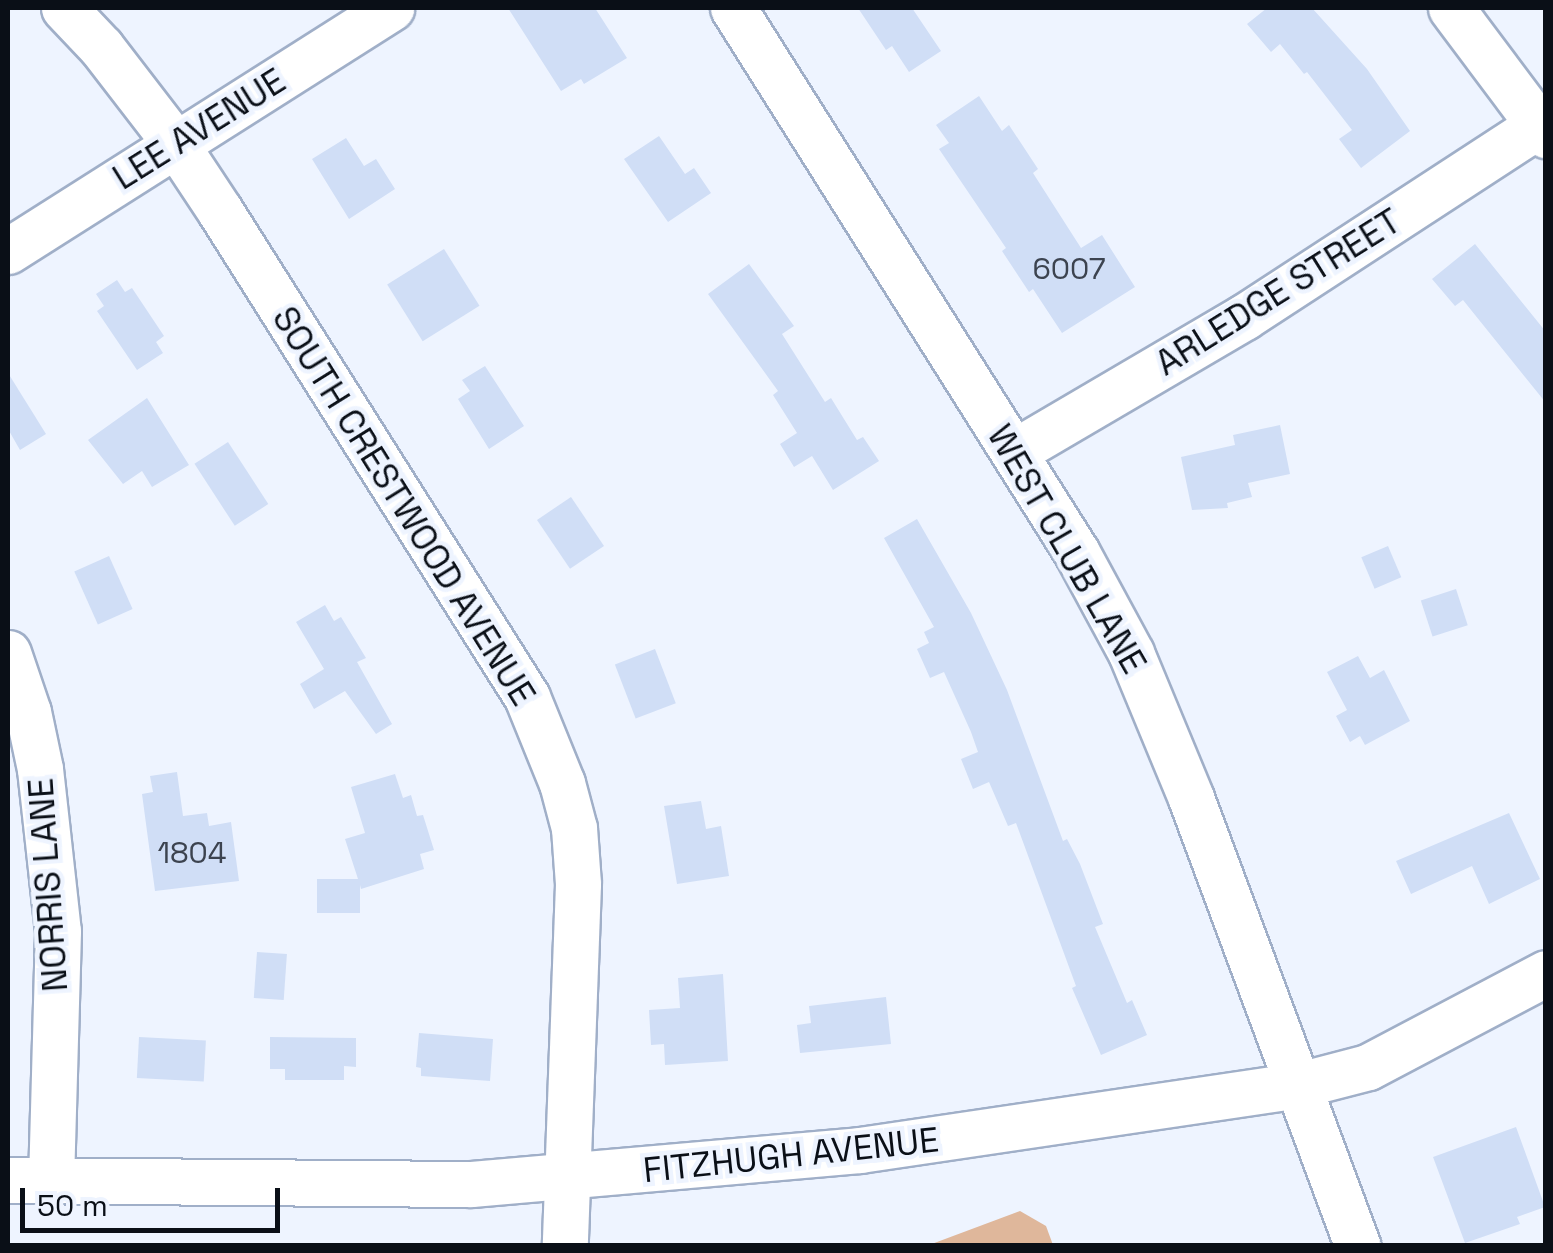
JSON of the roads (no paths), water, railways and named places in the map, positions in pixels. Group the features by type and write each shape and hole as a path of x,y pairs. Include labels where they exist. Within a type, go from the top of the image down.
{"street":[{"name":"SOUTH CRESTWOOD AVENUE","path":"64,8 175,143 528,697 562,782 574,828 578,884 565,1246"},
{"name":"LEE AVENUE","path":"8,250 391,8"},
{"name":"WEST CLUB LANE","path":"732,8 1077,553 1131,652 1191,798 1358,1246"},
{"path":"1451,8 1542,130"},
{"name":"ARLEDGE STREET","path":"1014,452 1244,317 1542,130"},
{"name":"NORRIS LANE","path":"8,653 28,712 40,770 58,931 29,1180"},
{"name":"FITZHUGH AVENUE","path":"29,1180 402,1185 568,1177 860,1150 1299,1085 1368,1067 1546,972"}]}
